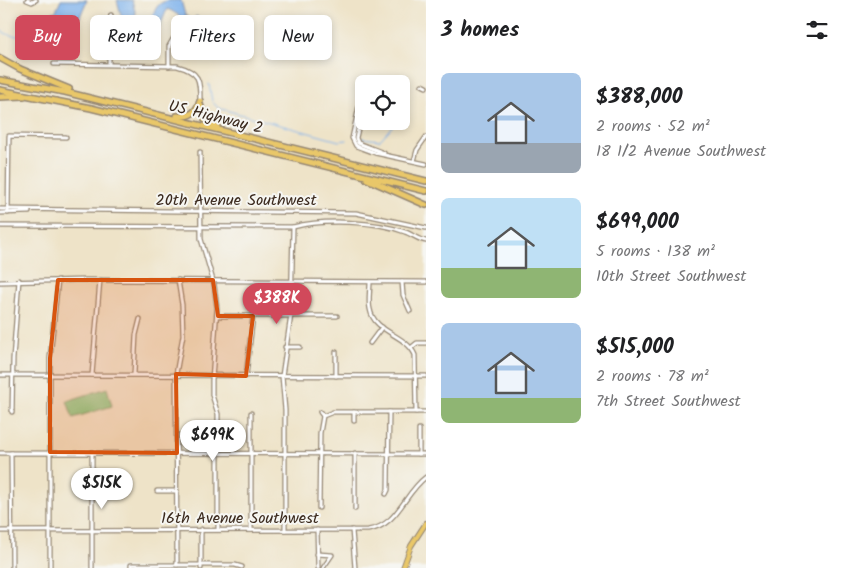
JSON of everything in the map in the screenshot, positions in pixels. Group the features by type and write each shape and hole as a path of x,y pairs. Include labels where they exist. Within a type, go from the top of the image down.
{"highway":[{"path":"0,58 34,76 95,99"},
{"name":"US Highway 2","path":"0,80 95,99 426,181"},
{"name":"US Highway 2","path":"0,90 53,99 426,192"},
{"path":"0,97 53,99"},
{"path":"155,114 188,116 194,113 200,101"},
{"path":"200,101 205,119 225,132"},
{"path":"338,169 426,205"}],"main road":[{"path":"403,568 411,546 426,523"}],"street":[{"path":"27,0 32,2 36,0"},
{"path":"169,66 169,46 171,43"},
{"path":"54,64 109,64 185,68 200,81 200,101"},
{"path":"357,130 356,138 358,143 389,156 426,164"},
{"path":"8,211 8,136 66,137"},
{"path":"414,161 417,150 426,137"},
{"path":"200,152 199,211 203,250 213,280 217,316 212,395 218,414 218,529"},
{"name":"20th Avenue Southwest","path":"0,209 8,211"},
{"name":"20th Avenue Southwest","path":"0,213 44,210 356,213 426,228"},
{"path":"0,226 110,228 201,226 294,227 305,224 375,225 404,232 426,241"},
{"path":"285,530 282,376 291,316 294,227"},
{"path":"12,412 12,375 19,280"},
{"path":"0,282 19,280 426,282"},
{"path":"50,568 51,375 58,280"},
{"path":"92,374 100,280"},
{"path":"177,565 176,374 182,334 182,305 178,280"},
{"path":"370,282 370,309 372,317 382,327 412,347 415,355 416,412"},
{"path":"402,282 403,295 410,311"},
{"path":"217,316 337,316"},
{"path":"246,376 253,316"},
{"path":"134,374 136,335 140,319"},
{"path":"370,343 382,327"},
{"path":"412,347 417,343 426,343"},
{"path":"285,347 300,347"},
{"path":"336,352 336,376"},
{"path":"0,375 426,376"},
{"path":"319,508 320,433 323,416 320,412"},
{"path":"323,416 334,412 426,412"},
{"path":"354,412 354,421"},
{"path":"386,494 388,490 389,412"},
{"path":"251,413 251,530"},
{"path":"418,429 419,454"},
{"path":"92,452 92,568"},
{"path":"0,453 426,454"},
{"path":"11,453 12,568"},
{"path":"355,453 355,508"},
{"name":"16th Avenue Southwest","path":"0,531 92,529 375,529 386,524 426,477"},
{"path":"156,491 177,491"},
{"path":"201,529 201,567"},
{"path":"317,530 318,568"},
{"path":"352,530 355,568"},
{"path":"317,554 332,555 323,568"},
{"path":"131,566 242,567"}],"highlighted area":[{"path":"58,280 213,280 218,316 253,316 246,376 176,374 177,453 50,452 50,358"}],"green space":[{"path":"107,388 112,406 73,418 67,401"}],"water":[{"path":"61,0 87,0 80,17 80,15 46,15 56,11"},
{"path":"117,0 132,0 136,15 121,15"},
{"path":"181,0 185,15 177,15 167,9 161,24 161,15 153,15 157,6 164,2"}],"waterway":[{"path":"0,30 15,36"},
{"path":"209,84 212,101 218,108 339,141 347,140"},
{"path":"362,138 380,140 389,130"}]}
